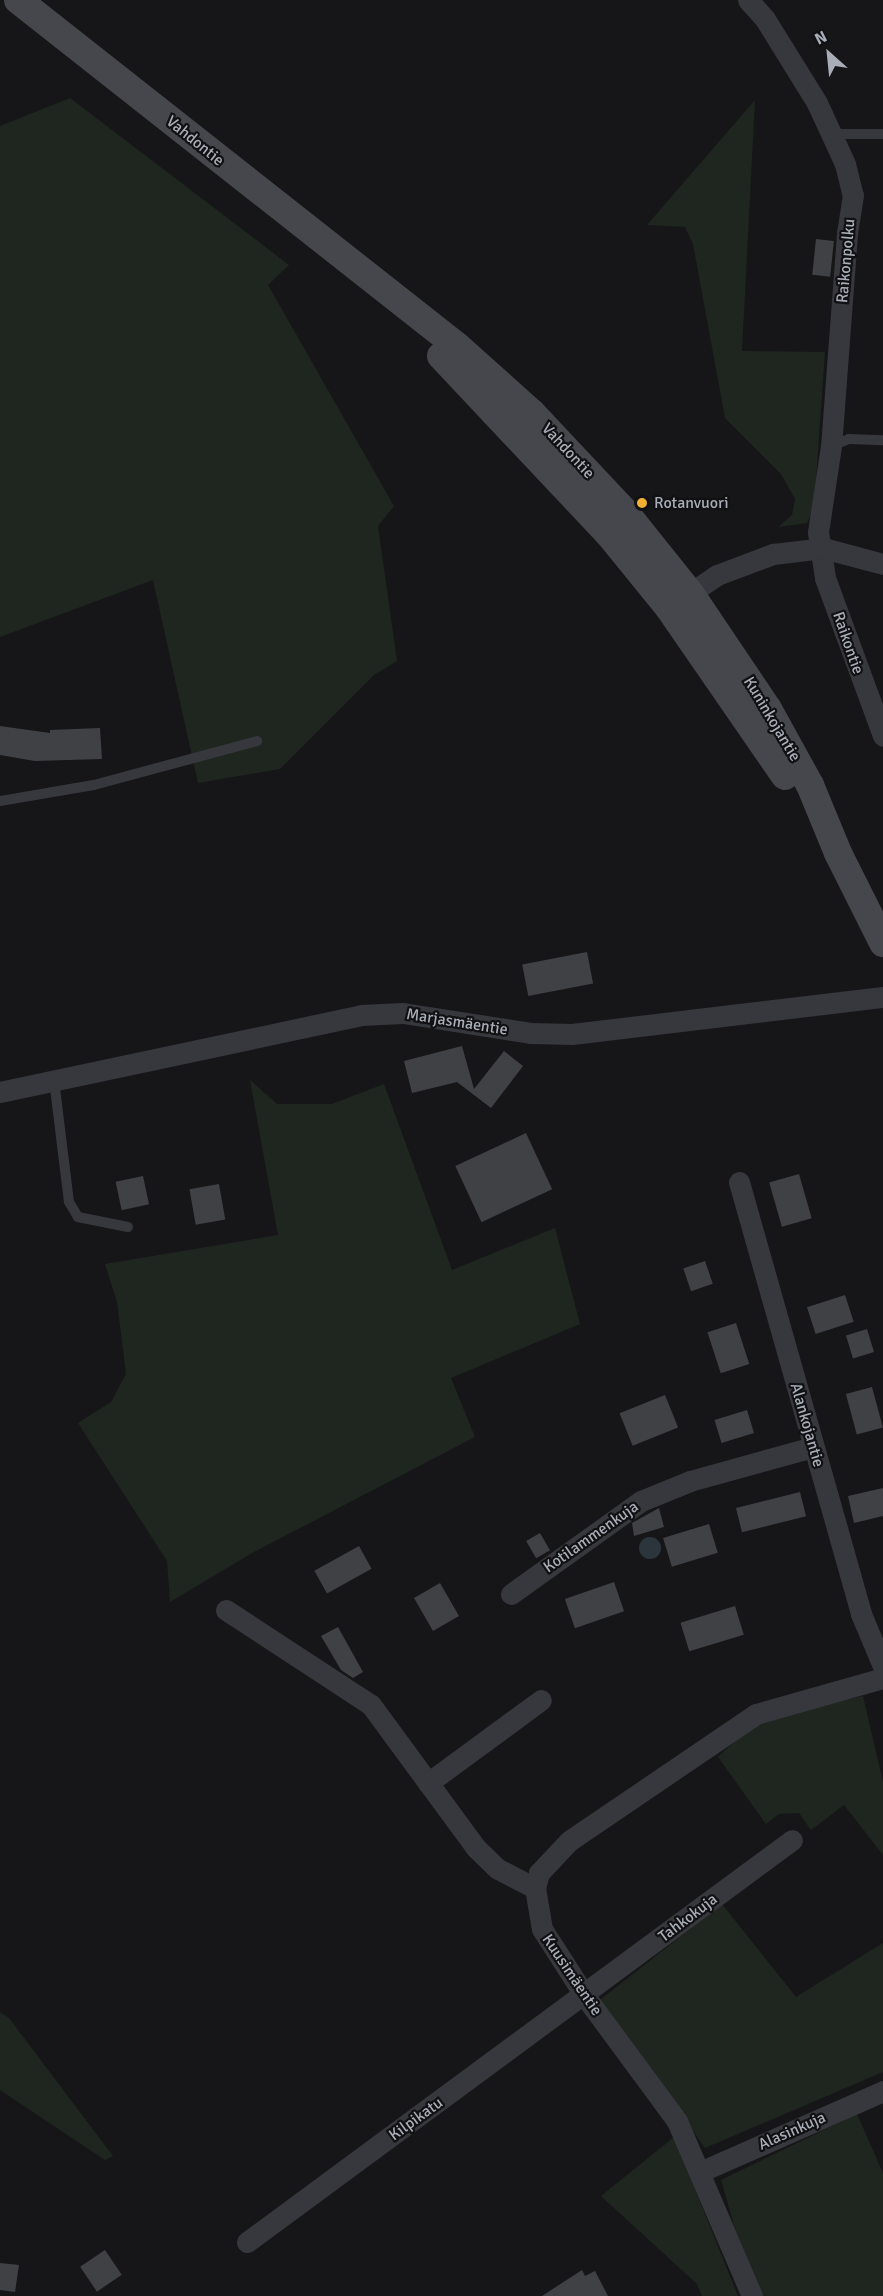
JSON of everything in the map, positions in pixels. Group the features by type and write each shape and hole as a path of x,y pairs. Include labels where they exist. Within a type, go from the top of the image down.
{"main road":[{"name":"Vahdontie","path":"18,0 372,282 680,600"},
{"name":"Kuninkojantie","path":"680,600 768,709 810,785 838,853 883,943"}],"street":[{"name":"Raikonpolku","path":"748,0 771,29 831,134 853,195 847,234 831,446 818,532 823,548"},
{"path":"680,600 717,575 752,560 823,548 883,564"},
{"name":"Raikontie","path":"823,548 825,578 883,736"},
{"name":"Marjasmäentie","path":"0,1092 361,1015 403,1012 530,1033 572,1034 883,997"},
{"name":"Alankojantie","path":"739,1182 813,1447 876,1634 883,1666"},
{"name":"Kotilammenkuja","path":"511,1594 641,1501 690,1481 813,1447"},
{"path":"226,1610 371,1705 476,1848 498,1869 535,1888 539,1873 569,1841 756,1714 883,1678"},
{"path":"428,1783 542,1700"},
{"name":"Tahkokuja","path":"585,1996 792,1840"},
{"name":"Kuusimäentie","path":"535,1888 542,1929 585,1996 677,2121 702,2171 752,2296"},
{"name":"Kilpikatu","path":"247,2242 585,1996"},
{"name":"Alasinkuja","path":"702,2171 883,2091"}],"lane":[{"path":"831,134 883,134"},
{"path":"831,446 849,440 883,440"},
{"path":"0,801 94,785 257,741"},
{"path":"54,1080 69,1202 78,1217 128,1227"}],"shaded area":[{"path":"70,98 289,265 268,285 394,506 378,526 397,661 374,675 280,769 198,783 153,580 0,637 0,126"},
{"path":"755,100 742,351 825,352 814,508 807,523 778,527 792,515 795,499 781,474 725,418 693,244 685,227 647,225"},
{"path":"250,1080 277,1104 332,1104 384,1084 452,1270 555,1228 580,1324 451,1378 475,1437 252,1553 170,1602 167,1561 78,1423 111,1402 126,1374 117,1302 105,1264 278,1235"},
{"path":"650,1537 660,1544 661,1548 654,1558 650,1559 640,1552 639,1548 646,1538"},
{"path":"863,1696 883,1782 883,1855 844,1805 811,1830 799,1813 779,1814 766,1824 718,1757 758,1720"},
{"path":"722,1904 796,1997 883,1943 883,2072 705,2148 600,2000"},
{"path":"0,2012 9,2018 113,2156 105,2160 0,2090"},
{"path":"857,2114 883,2173 883,2296 763,2296 735,2229 721,2180"},
{"path":"674,2137 738,2296 702,2296 697,2284 601,2196"}],"building":[{"path":"816,239 834,241 830,277 812,275"},
{"path":"0,726 50,733 50,730 100,728 102,759 35,761 0,755"},
{"path":"587,952 593,983 528,996 522,965"},
{"path":"462,1046 474,1089 504,1051 523,1066 491,1108 457,1082 412,1093 404,1061"},
{"path":"526,1133 552,1189 482,1222 455,1166"},
{"path":"799,1174 812,1218 782,1227 769,1183"},
{"path":"143,1176 149,1204 122,1210 116,1182"},
{"path":"219,1184 225,1219 196,1225 189,1189"},
{"path":"705,1261 713,1284 691,1291 683,1268"},
{"path":"845,1295 854,1322 816,1334 807,1307"},
{"path":"736,1323 749,1364 721,1373 707,1332"},
{"path":"867,1329 874,1352 853,1358 846,1335"},
{"path":"872,1387 883,1428 857,1435 846,1394"},
{"path":"665,1395 678,1427 633,1446 620,1413"},
{"path":"747,1410 754,1433 722,1443 714,1420"},
{"path":"883,1488 883,1516 854,1523 848,1496"},
{"path":"800,1492 806,1516 742,1532 736,1508"},
{"path":"659,1508 664,1527 634,1536 632,1523"},
{"path":"709,1524 718,1553 672,1567 663,1538"},
{"path":"540,1533 550,1550 536,1558 526,1541"},
{"path":"359,1546 372,1569 327,1593 314,1571"},
{"path":"614,1582 624,1611 575,1628 565,1599"},
{"path":"440,1583 459,1616 433,1631 414,1598"},
{"path":"735,1606 744,1635 689,1651 680,1623"},
{"path":"338,1627 363,1672 353,1678 341,1670 321,1636"},
{"path":"105,2250 122,2275 97,2292 80,2267"},
{"path":"0,2263 19,2265 15,2292 0,2290"},
{"path":"582,2270 585,2276 595,2271 608,2296 542,2296"}],"place":[{"name":"Rotanvuori","path":"642,503"}]}
